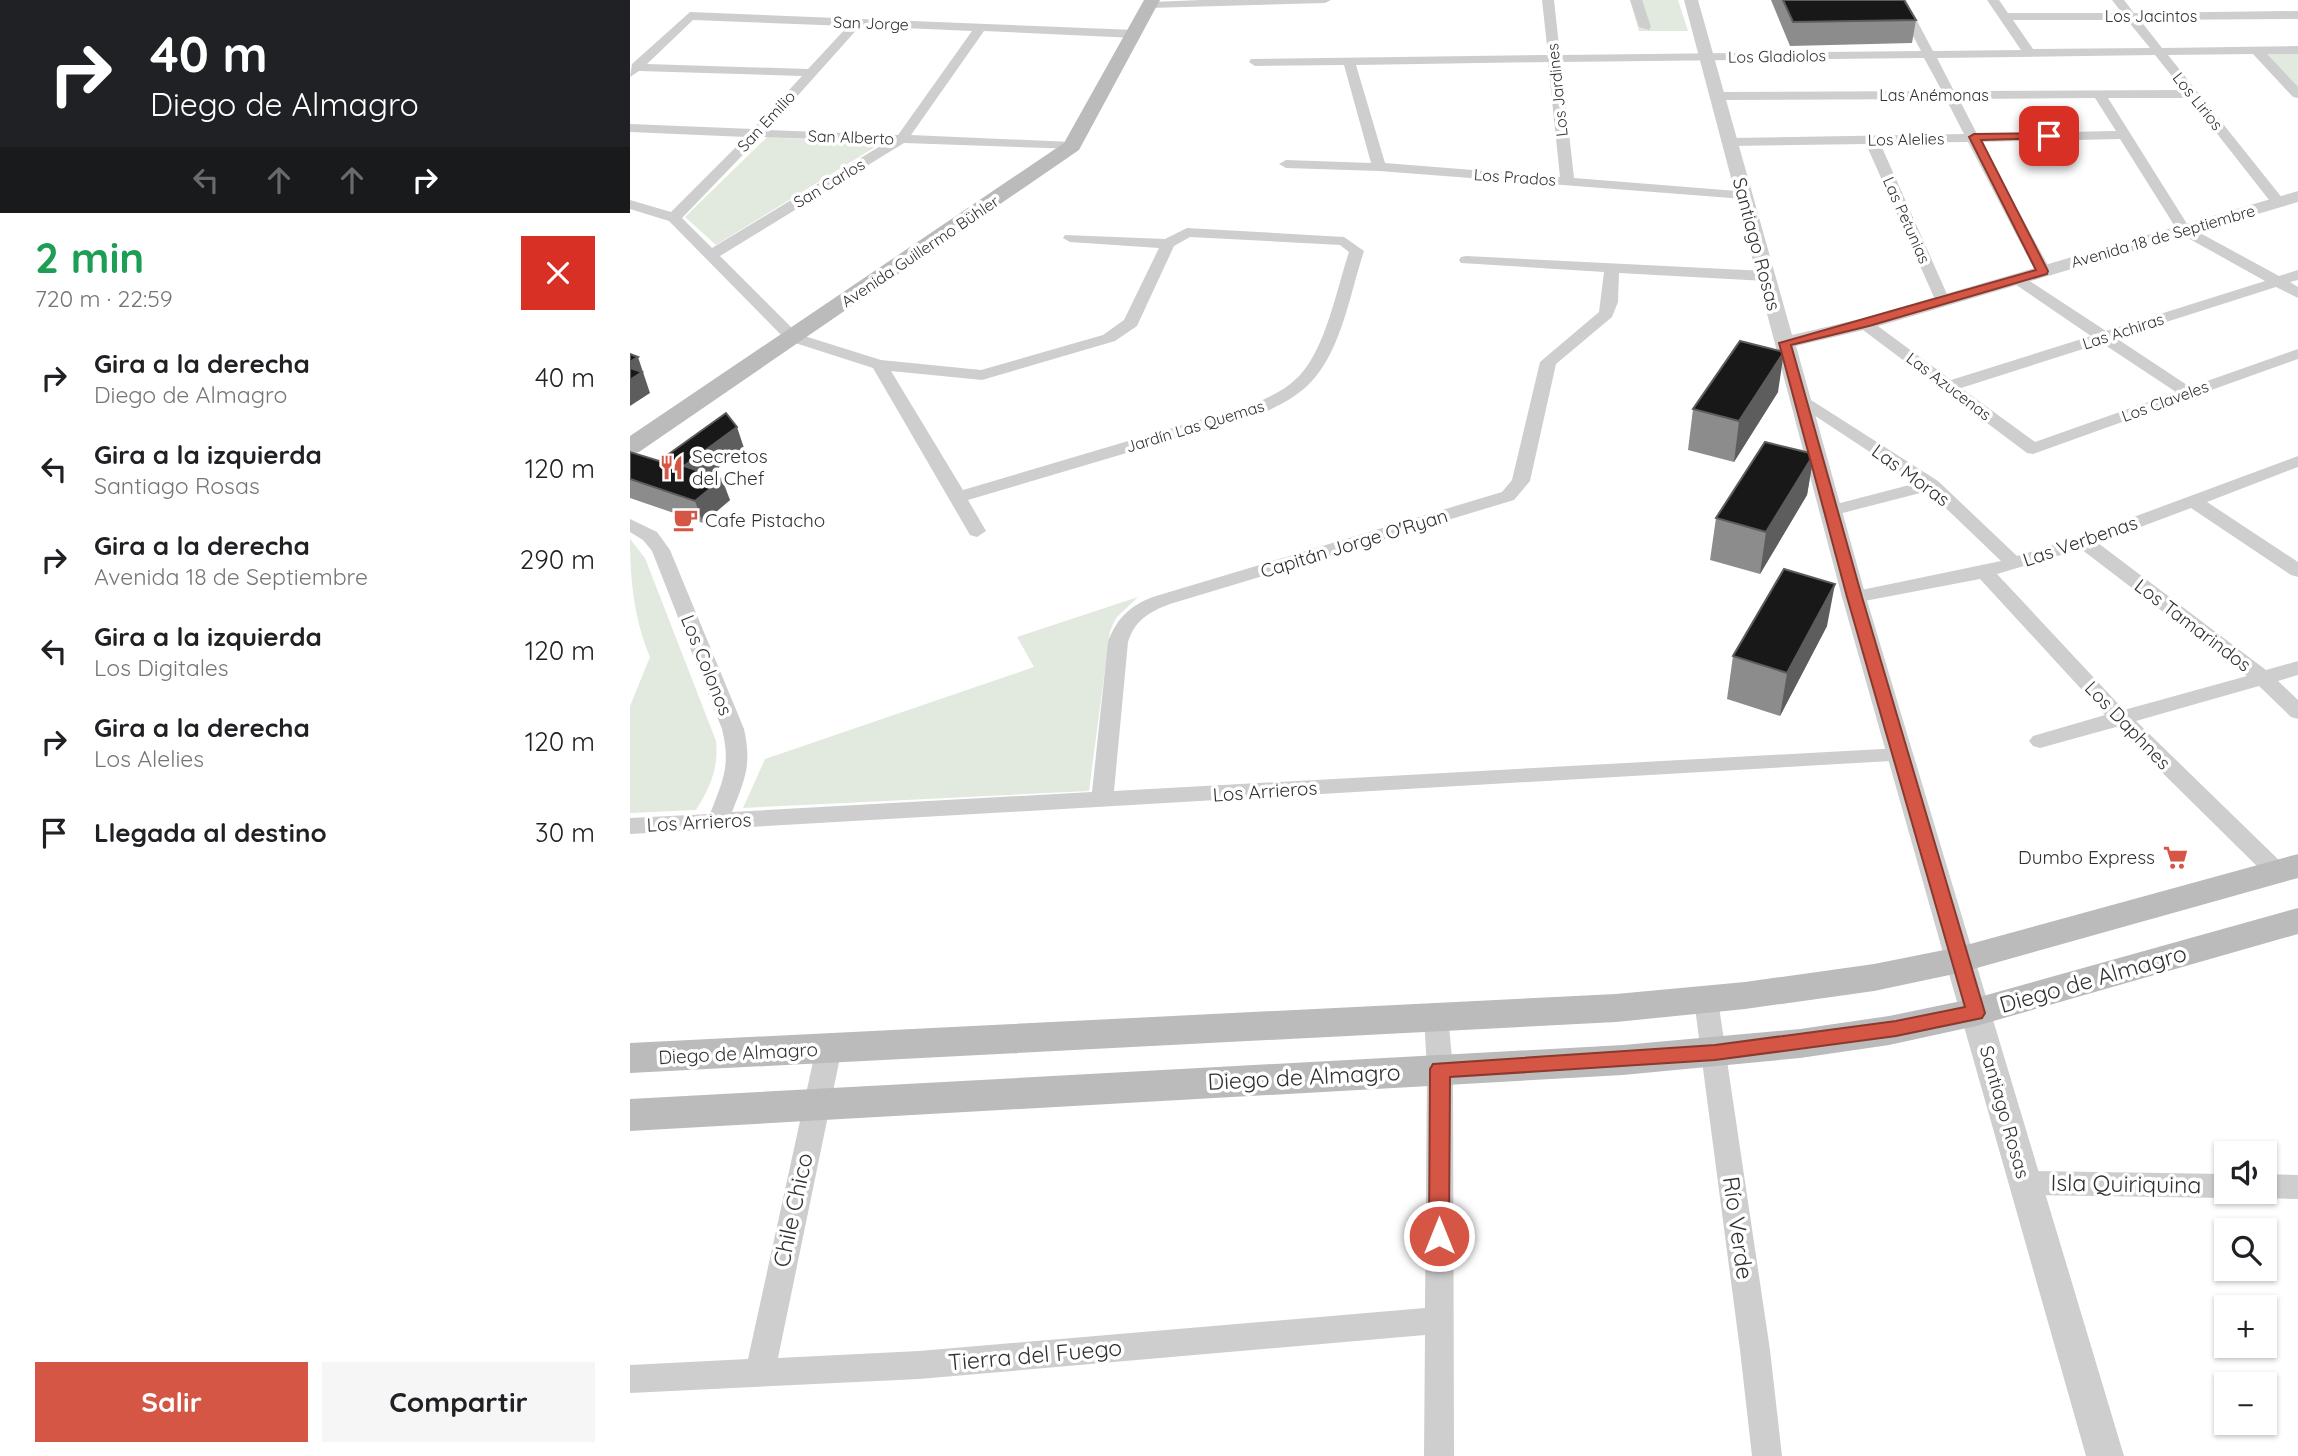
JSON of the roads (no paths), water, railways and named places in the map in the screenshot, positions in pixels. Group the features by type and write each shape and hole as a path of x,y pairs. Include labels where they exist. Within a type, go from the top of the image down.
{"main road":[{"name":"Avenida Guillermo Bühler","path":"630,447 1072,146 1151,2"},
{"name":"Diego de Almagro","path":"630,1058 1616,1008 1706,1000 1856,979 1960,959 2287,869"},
{"name":"Diego de Almagro","path":"630,1115 1715,1052 1896,1028 1976,1013 2298,920"}],"street":[{"path":"1151,2 1325,0"},
{"name":"Los Jardines","path":"1548,0 1567,181"},
{"path":"1636,0 1645,27"},
{"name":"Santiago Rosas","path":"1690,0 1854,597 2105,1456"},
{"path":"1900,0 2043,271"},
{"path":"1993,0 2029,53"},
{"name":"Los Lirios","path":"2118,0 2278,202"},
{"name":"Los Jacintos","path":"2004,17 2298,15"},
{"name":"San Jorge","path":"633,70 690,16 1135,34"},
{"name":"San Emilio","path":"674,218 757,133 857,23"},
{"name":"San Carlos","path":"712,254 901,139 980,28"},
{"path":"2256,50 2298,94"},
{"name":"Los Gladiolos","path":"1255,62 2298,50"},
{"path":"1349,61 1379,167"},
{"path":"633,70 810,73"},
{"path":"2099,94 2184,230 2298,293"},
{"name":"Las Anémonas","path":"1717,96 2193,94"},
{"name":"San Alberto","path":"630,128 1072,146"},
{"name":"Los Alelies","path":"1730,142 2124,135"},
{"name":"Las Petunias","path":"1871,139 1942,301"},
{"name":"Los Prados","path":"1286,164 1379,167 1744,195"},
{"name":"Avenida 18 de Septiembre","path":"1785,343 1865,324 2298,196"},
{"path":"630,204 674,218 792,337 879,365 982,375 1099,342 1131,323 1168,244"},
{"name":"Jardín Las Quemas","path":"958,497 1259,408 1287,394 1308,377 1320,358 1357,251 1343,241 1187,232 1168,244 1070,238"},
{"path":"1466,260 1766,276"},
{"name":"Capitán Jorge O'Ryan","path":"1102,801 1118,642 1128,618 1153,603 1497,500 1514,492 1523,474 1548,362 1606,314 1610,302 1612,268"},
{"name":"Las Achiras","path":"1949,386 2298,275"},
{"path":"2017,279 2189,393"},
{"name":"Las Azucenas","path":"1865,324 2033,449"},
{"name":"Los Claveles","path":"2033,449 2298,354"},
{"path":"879,365 977,531"},
{"name":"Las Moras","path":"1800,398 1932,485 2014,563"},
{"name":"Las Verbenas","path":"1854,597 1984,572 2084,542 2298,461"},
{"path":"1831,511 1932,485"},
{"path":"2192,500 2298,571"},
{"name":"Los Colonos","path":"630,525 650,536 661,550 733,729 739,755 734,779 718,821"},
{"name":"Los Tamarindos","path":"2084,542 2262,677 2298,712"},
{"name":"Los Daphnes","path":"1984,572 2119,717 2287,869"},
{"path":"2040,741 2298,668"},
{"name":"Los Arrieros","path":"630,826 1102,801 1602,769 1900,755"},
{"name":"Río Verde","path":"1706,1000 1767,1456"},
{"path":"1436,1016 1440,1069 1439,1456"},
{"name":"Chile Chico","path":"760,1373 829,1048"},
{"name":"Isla Quiriquina","path":"2025,1183 2214,1186"},
{"path":"2277,1186 2298,1187"},
{"name":"Tierra del Fuego","path":"630,1378 919,1365 1438,1320"}],"place":[{"name":"Secretos del Chef","path":"672,467"},
{"name":"Cafe Pistacho","path":"685,520"},
{"name":"Dumbo Express","path":"2175,857"}]}
